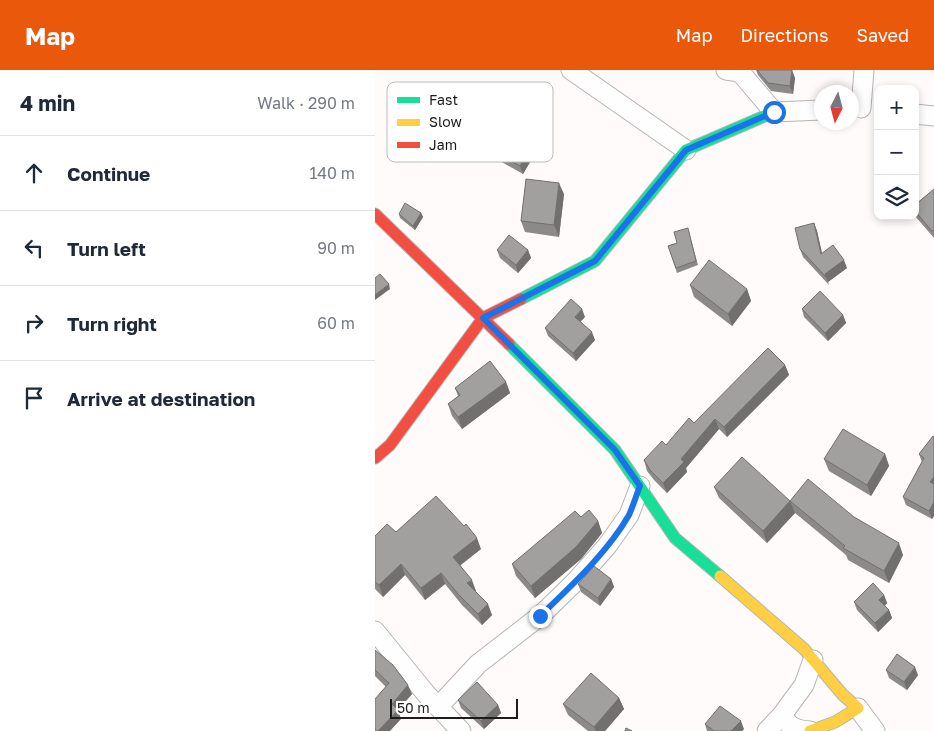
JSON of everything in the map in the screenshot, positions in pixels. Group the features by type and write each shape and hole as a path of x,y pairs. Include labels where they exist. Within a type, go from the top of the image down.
{"street":[{"path":"571,70 686,150"},
{"path":"726,70 740,72 774,112"},
{"path":"863,109 864,70"},
{"path":"375,458 390,445 483,318 595,261 686,150 774,112 814,110"},
{"path":"919,114 934,116"},
{"path":"375,214 483,318 615,450 675,538 804,649 843,695 858,708 875,731"},
{"path":"438,707 478,664 540,616 576,581 607,546 629,515 640,486"},
{"path":"375,631 438,707 461,731"},
{"path":"767,731 782,715 804,685 813,660"},
{"path":"782,715 787,723 796,730 810,731 827,727 842,720 858,708"}],"building":[{"path":"757,70 792,70 790,86 768,83"},
{"path":"513,162 522,162 520,166"},
{"path":"526,179 559,183 554,225 521,221"},
{"path":"934,189 934,230 932,231 919,216 919,202"},
{"path":"405,203 421,213 413,226 399,214"},
{"path":"814,223 821,254 833,245 844,260 825,274 826,277 800,249 795,228"},
{"path":"688,228 696,261 676,268 668,246 677,243 674,232"},
{"path":"509,235 528,250 516,265 497,250"},
{"path":"709,260 747,289 728,314 690,285"},
{"path":"380,274 389,284 375,295 375,278"},
{"path":"820,291 843,315 825,333 802,309"},
{"path":"571,299 582,309 575,317 592,332 573,353 545,328"},
{"path":"768,348 785,365 724,427 715,419 681,459 684,462 663,483 650,470 644,460 662,441 666,445 689,418 694,423"},
{"path":"490,361 506,382 458,417 448,404 460,395 455,388"},
{"path":"843,429 885,454 867,485 824,459"},
{"path":"933,436 934,477 930,482 934,484 934,502 929,511 903,497 924,458 919,454"},
{"path":"742,457 790,501 763,531 714,487"},
{"path":"808,479 854,517 899,543 884,571 843,548 845,546 790,501"},
{"path":"436,496 464,526 466,524 477,538 453,557 472,580 467,583 488,604 478,614 441,573 421,588 401,564 379,585 375,582 375,536 387,524 396,532"},
{"path":"589,510 598,521 576,547 531,586 512,564 575,511 581,517"},
{"path":"594,566 611,579 598,598 578,584"},
{"path":"873,583 884,595 879,600 889,610 875,623 854,602"},
{"path":"375,650 393,665 408,685 392,704 398,710 378,731 375,731 375,699 389,683 375,670"},
{"path":"897,654 915,667 904,682 886,670"},
{"path":"591,673 619,698 594,727 563,704"},
{"path":"477,682 498,705 481,721 458,700"},
{"path":"720,706 741,721 731,731 714,731 705,724"}],"traffic: fast":[{"path":"521,299 595,261 686,150 774,112"},
{"path":"509,344 615,450 675,538 720,576"}],"traffic: slow":[{"path":"720,576 804,649 843,695 858,708 835,722 810,731"}],"traffic: jam":[{"path":"375,214 509,344"},
{"path":"375,458 390,445 483,318 521,299"}],"route":[{"path":"540,616 576,581 607,546 629,515 640,486 615,450 483,318 595,261 686,150 774,112"}]}
